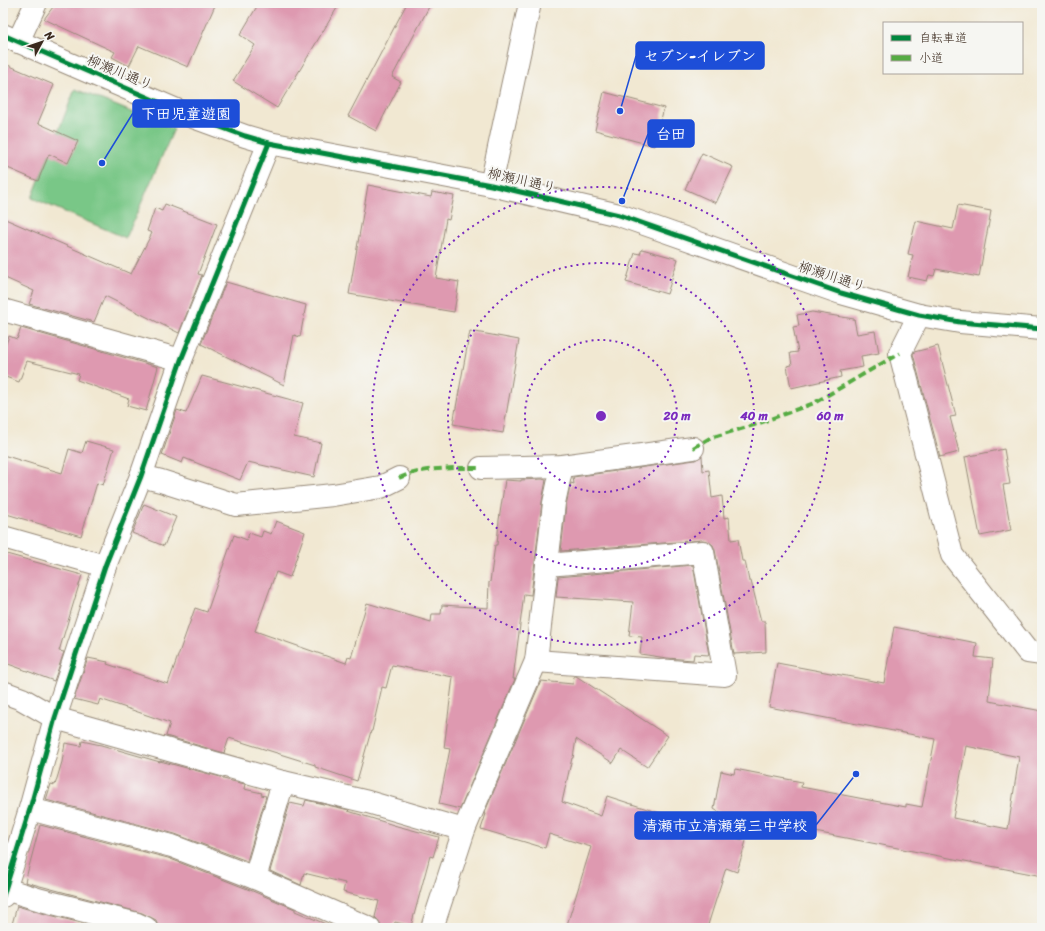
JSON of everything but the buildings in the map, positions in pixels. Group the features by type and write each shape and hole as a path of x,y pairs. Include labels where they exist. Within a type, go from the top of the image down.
{"street":[{"path":"11,38 36,3"},
{"path":"492,185 530,3"},
{"name":"柳瀬川通り","path":"11,38 193,117 269,143 492,185 619,216 841,293 920,315 960,322 1042,329"},
{"path":"146,928 137,924 4,892 9,858 30,809 55,718 105,566 141,476 181,360 269,143"},
{"path":"3,310 181,360"},
{"path":"920,315 900,353 952,555 1028,652 1042,654"},
{"path":"481,468 562,466 693,448"},
{"path":"432,928 464,830 536,661 554,503 562,466"},
{"path":"141,476 236,505 333,495 381,488 399,478"},
{"path":"3,537 105,566"},
{"path":"536,661 725,675 703,552 547,564"},
{"path":"3,692 22,699 55,718 283,782 368,802 464,830"},
{"path":"255,878 283,782"},
{"path":"30,809 172,846 255,878 345,923 369,928"}],"green space":[{"path":"75,89 174,129 126,238 32,198"}],"marked path":[{"path":"693,448 710,438 754,425 814,403 900,353"},
{"path":"399,478 409,474 429,470 449,468 481,468"}],"cycle path":[{"path":"3,35 193,117 269,143 491,185 619,215 841,293 919,315 960,322 1042,329"},
{"path":"3,896 30,809 55,718 105,566 141,476 181,360 269,143"}],"place":[{"name":"セブン-イレブン","path":"620,111"},
{"name":"下田児童遊園","path":"102,163"},
{"name":"台田","path":"622,201"},
{"name":"清瀬市立清瀬第三中学校","path":"856,774"}]}
